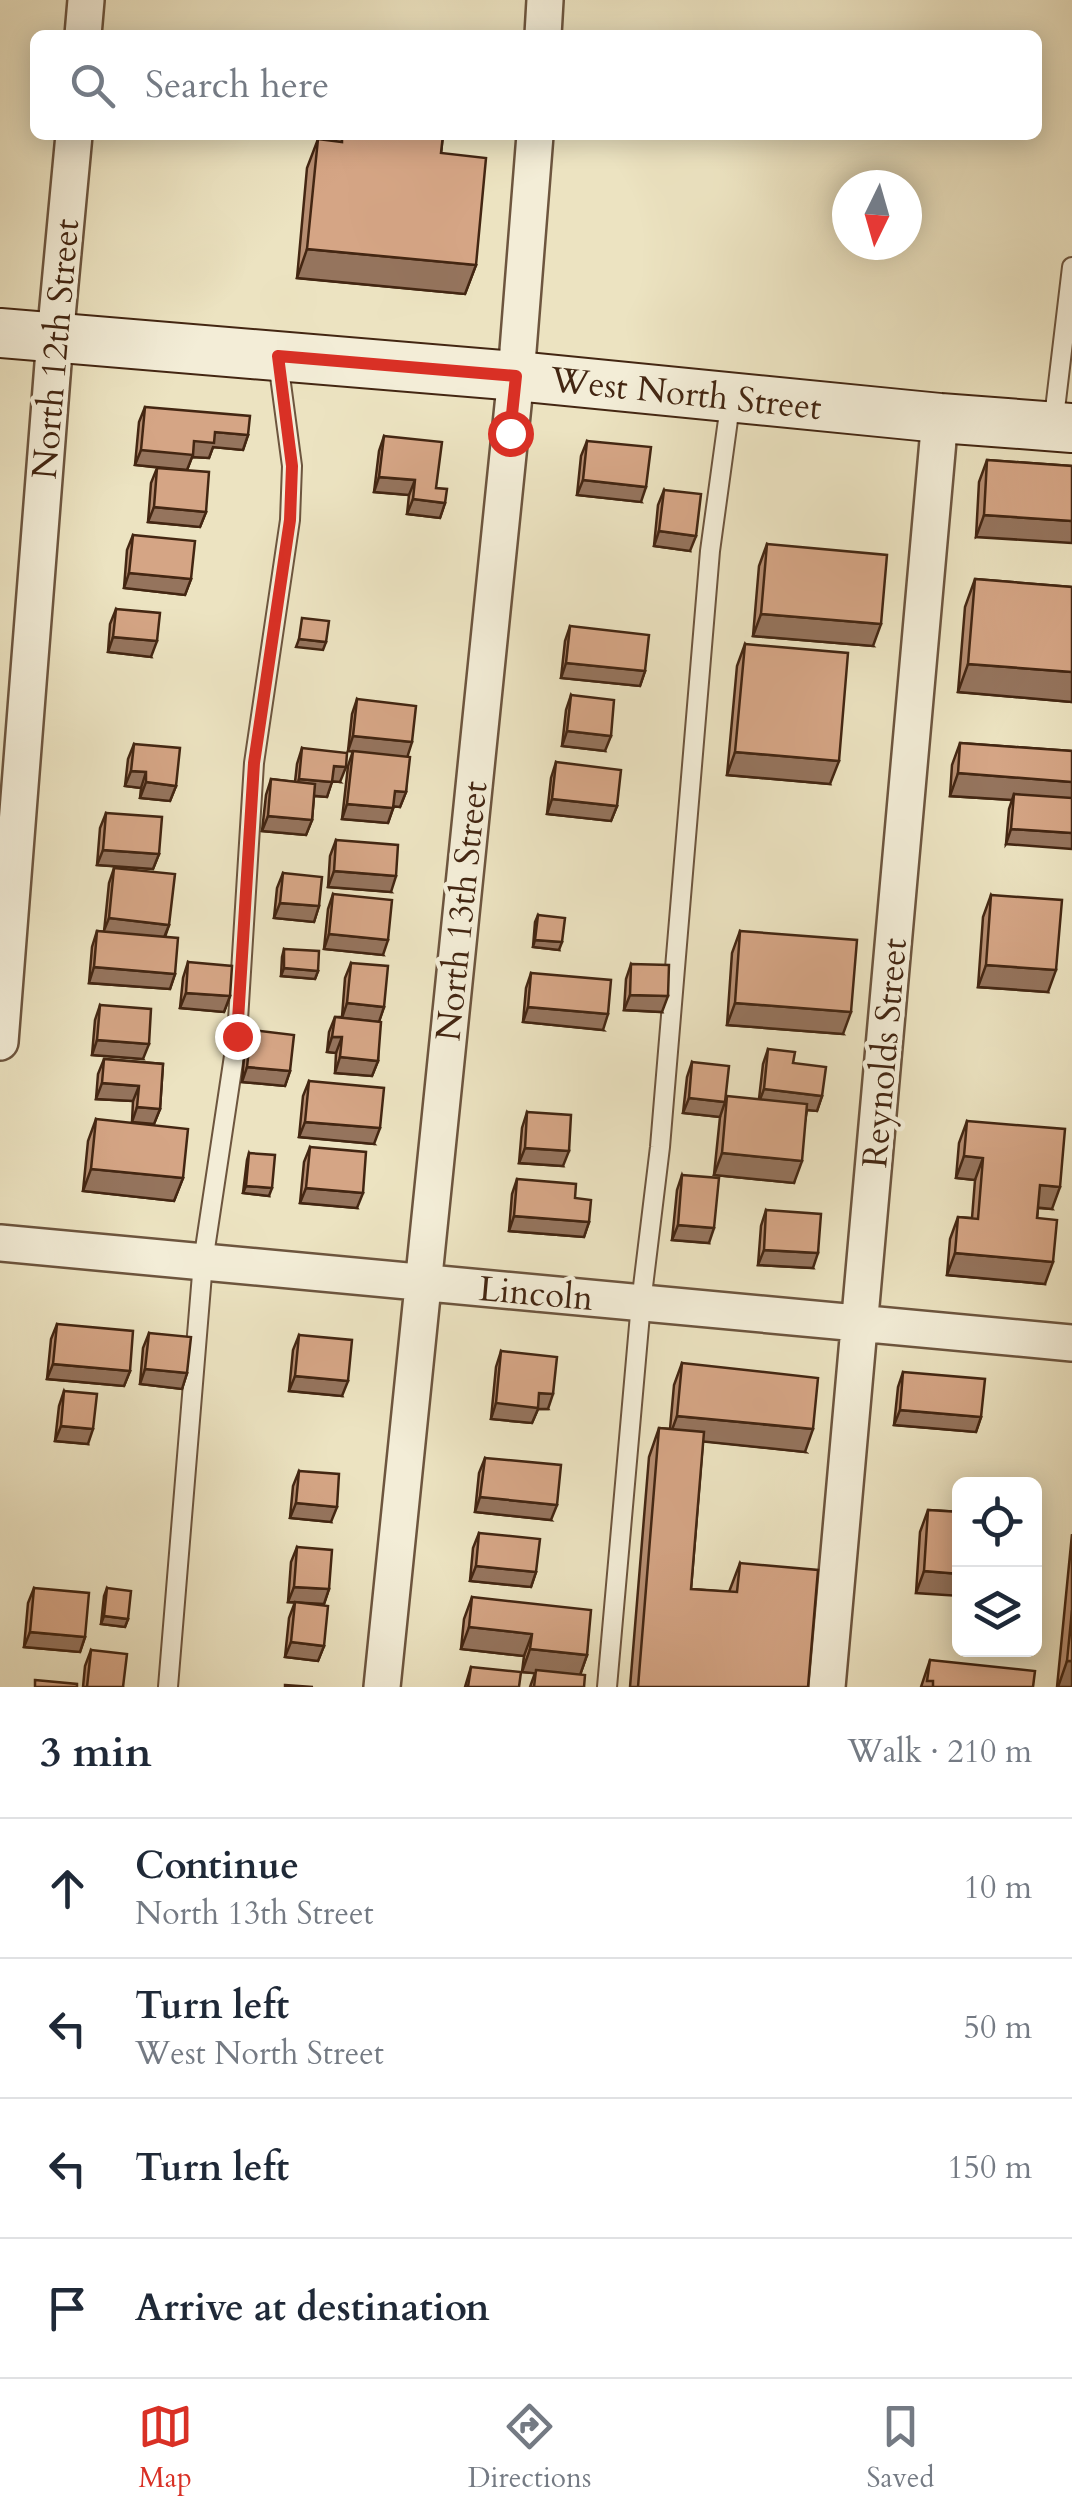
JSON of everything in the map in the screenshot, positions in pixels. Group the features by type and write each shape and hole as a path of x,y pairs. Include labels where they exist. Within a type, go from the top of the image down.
{"street":[{"path":"83,30 86,0"},
{"path":"542,30 545,0"},
{"name":"North 12th Street","path":"0,1042 74,140"},
{"name":"North 13th Street","path":"382,1687 516,376 535,140"},
{"name":"West North Street","path":"0,333 516,376 1062,428"},
{"name":"Reynolds Street","path":"827,1687 940,418"},
{"name":"Lincoln","path":"0,1243 1072,1343"}],"lane":[{"path":"1062,428 1072,267"},
{"path":"168,1687 203,1262 237,1036 254,763 290,520 292,466 278,356"},
{"path":"607,1687 641,1303 660,1147 710,551 731,397"}],"building":[{"path":"318,140 442,140 441,153 486,158 476,265 307,249"},
{"path":"145,407 250,416 248,435 215,432 214,443 194,441 193,455 141,450"},
{"path":"384,436 442,442 436,488 447,489 445,503 413,499 415,480 379,477"},
{"path":"587,441 651,447 646,487 583,480"},
{"path":"987,460 1072,466 1072,521 984,515"},
{"path":"157,468 209,472 206,512 154,507"},
{"path":"664,490 701,494 696,536 659,531"},
{"path":"133,535 195,541 191,579 129,573"},
{"path":"767,544 887,555 881,624 761,614"},
{"path":"975,579 1072,587 1072,672 968,664"},
{"path":"116,609 160,613 157,641 113,637"},
{"path":"302,618 329,621 326,642 299,639"},
{"path":"570,626 649,635 645,671 566,663"},
{"path":"745,644 848,653 839,761 735,752"},
{"path":"571,695 614,700 611,736 567,731"},
{"path":"357,699 416,706 412,742 353,736"},
{"path":"960,743 1072,751 1072,782 958,773"},
{"path":"134,744 180,748 176,786 146,782 146,772 131,771"},
{"path":"302,748 347,753 346,767 334,766 332,782 299,779"},
{"path":"353,751 410,757 406,792 395,791 393,808 347,804"},
{"path":"556,762 621,770 617,806 552,799"},
{"path":"271,779 315,784 312,820 268,816"},
{"path":"1014,794 1072,798 1072,833 1011,829"},
{"path":"106,813 162,817 159,854 103,850"},
{"path":"336,840 398,845 396,876 334,871"},
{"path":"114,868 175,874 169,925 109,918"},
{"path":"283,873 322,877 319,906 280,903"},
{"path":"333,894 392,900 388,940 329,934"},
{"path":"991,895 1062,900 1056,970 986,965"},
{"path":"538,915 565,918 562,942 535,940"},
{"path":"97,931 178,938 175,974 94,967"},
{"path":"740,931 857,940 851,1012 735,1003"},
{"path":"284,949 319,951 318,971 284,968"},
{"path":"188,962 232,966 230,996 186,993"},
{"path":"351,963 388,966 384,1007 347,1003"},
{"path":"631,964 669,965 668,996 630,995"},
{"path":"531,973 611,980 608,1014 528,1007"},
{"path":"100,1005 151,1009 149,1044 97,1040"},
{"path":"335,1017 381,1022 378,1061 340,1057 342,1037 332,1037"},
{"path":"251,1030 294,1035 290,1071 247,1067"},
{"path":"768,1049 795,1052 793,1063 826,1067 822,1096 764,1089"},
{"path":"104,1059 163,1064 160,1109 137,1107 139,1086 102,1083"},
{"path":"692,1062 729,1066 725,1102 689,1098"},
{"path":"309,1081 384,1088 380,1128 305,1122"},
{"path":"727,1096 807,1104 802,1161 722,1153"},
{"path":"527,1112 571,1115 569,1151 525,1148"},
{"path":"96,1119 188,1129 183,1178 91,1169"},
{"path":"967,1121 1065,1129 1060,1187 1040,1185 1037,1218 1057,1220 1053,1262 955,1253 958,1217 978,1219 983,1158 964,1156"},
{"path":"310,1147 366,1152 363,1193 306,1188"},
{"path":"249,1153 275,1155 272,1188 246,1186"},
{"path":"682,1175 719,1178 714,1228 678,1225"},
{"path":"517,1179 576,1184 575,1198 591,1200 589,1222 514,1216"},
{"path":"766,1210 821,1214 818,1253 764,1250"},
{"path":"57,1324 133,1331 130,1371 53,1364"},
{"path":"149,1333 191,1337 187,1373 145,1369"},
{"path":"299,1335 352,1340 348,1381 295,1376"},
{"path":"501,1351 557,1357 553,1394 539,1393 538,1408 496,1403"},
{"path":"682,1363 818,1378 813,1429 677,1416"},
{"path":"903,1372 985,1379 981,1417 900,1410"},
{"path":"64,1391 97,1394 93,1429 61,1426"},
{"path":"659,1428 704,1432 691,1589 737,1592 740,1563 818,1570 808,1687 638,1687"},
{"path":"485,1458 561,1465 557,1505 480,1497"},
{"path":"299,1471 339,1474 337,1507 296,1503"},
{"path":"928,1510 952,1512 952,1573 924,1571"},
{"path":"479,1533 540,1539 536,1572 476,1566"},
{"path":"297,1547 332,1550 329,1589 294,1587"},
{"path":"34,1588 89,1593 85,1637 30,1632"},
{"path":"107,1588 131,1591 128,1619 104,1616"},
{"path":"472,1597 591,1610 587,1655 530,1649 532,1634 469,1627"},
{"path":"295,1602 328,1606 324,1646 291,1642"},
{"path":"1072,1610 1072,1661 1067,1661"},
{"path":"91,1650 127,1654 123,1687 87,1687"},
{"path":"930,1660 1035,1671 1033,1687 933,1687 933,1681 927,1681"},
{"path":"471,1667 521,1672 519,1687 468,1687"},
{"path":"536,1670 585,1675 584,1687 534,1687"},
{"path":"35,1680 77,1684 77,1687 35,1687"}],"route":[{"path":"237,1036 254,763 290,520 292,466 278,356 516,376 510,433"}]}
